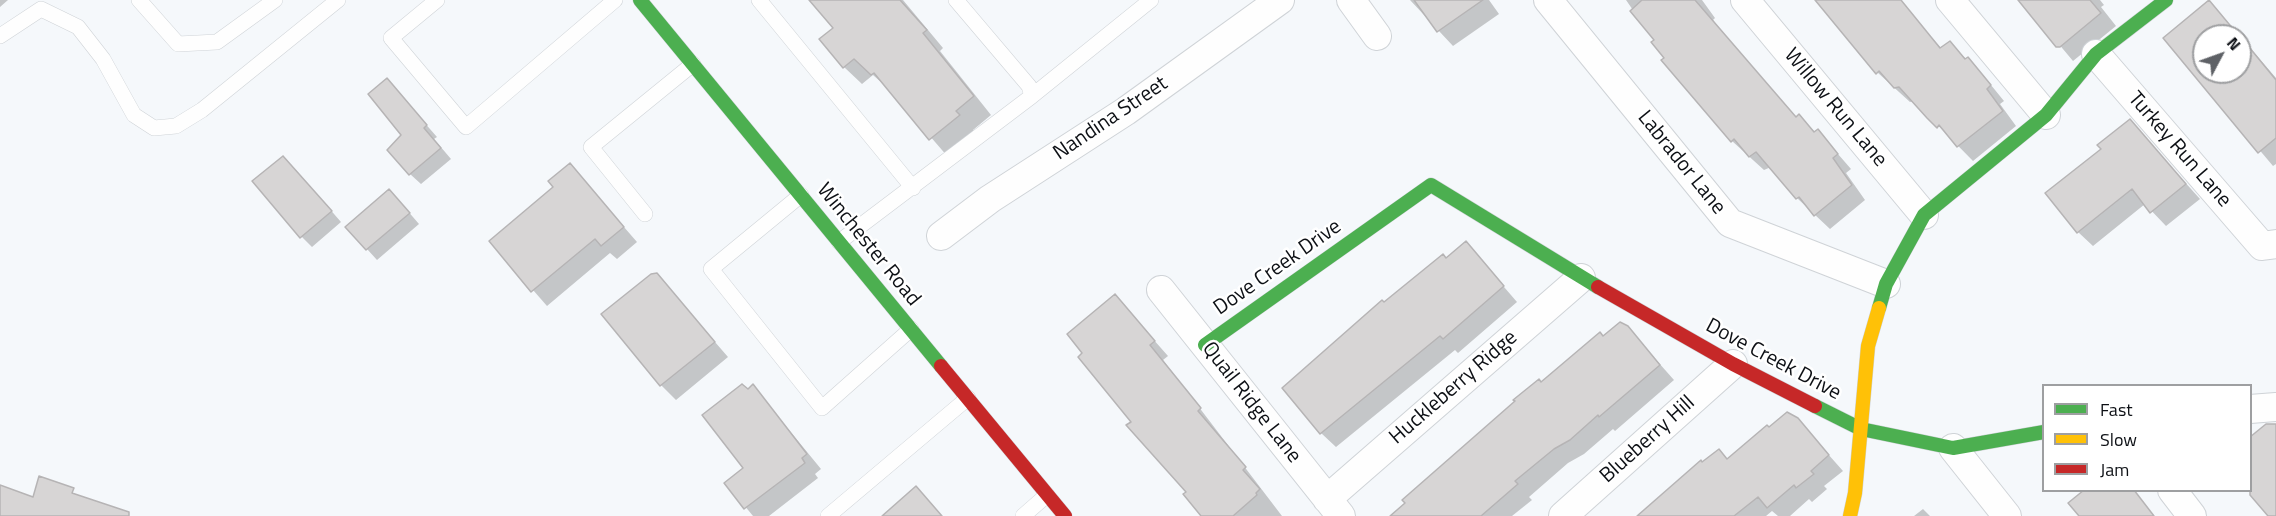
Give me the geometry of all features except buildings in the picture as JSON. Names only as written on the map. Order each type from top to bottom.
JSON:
[{"type":"street","name":"Winchester Road","points":[[640,0],[1065,516]]},
{"type":"street","name":"Nandina Street","points":[[941,236],[990,200],[1126,111],[1280,0]]},
{"type":"street","points":[[1351,0],[1377,36]]},
{"type":"street","name":"Labrador Lane","points":[[1548,0],[1730,223],[1886,284]]},
{"type":"street","name":"Willow Run Lane","points":[[1745,0],[1924,215]]},
{"type":"street","points":[[1950,0],[2046,115]]},
{"type":"street","name":"Dove Creek Drive","points":[[1205,345],[1431,185],[1581,278],[1733,364],[1861,429],[1868,346],[1886,284],[1924,215],[2046,115],[2096,54],[2147,5]]},
{"type":"street","name":"Turkey Run Lane","points":[[2096,54],[2269,245]]},
{"type":"street","name":"Huckleberry Ridge","points":[[1334,507],[1581,278]]},
{"type":"street","name":"Quail Ridge Lane","points":[[1161,290],[1334,507]]},
{"type":"street","name":"Blueberry Hill","points":[[1563,516],[1733,364]]},
{"type":"street","points":[[2252,409],[2276,407]]},
{"type":"street","points":[[1850,516],[1861,429],[1953,448],[2042,432]]},
{"type":"street","points":[[1953,448],[2007,516]]},
{"type":"street","points":[[2174,492],[2192,516]]},
{"type":"lane","points":[[139,0],[178,44],[218,42],[275,0]]},
{"type":"lane","points":[[0,36],[41,9],[78,27],[103,59],[134,115],[154,128],[176,126],[202,110],[338,0]]},
{"type":"lane","points":[[437,0],[391,38],[466,127],[615,0]]},
{"type":"lane","points":[[759,0],[913,189]]},
{"type":"lane","points":[[956,0],[1029,86],[1032,96]]},
{"type":"lane","points":[[839,242],[913,189],[1151,0]]},
{"type":"lane","points":[[645,214],[591,147],[693,64]]},
{"type":"lane","points":[[801,195],[711,269],[822,408],[911,329]]},
{"type":"lane","points":[[828,516],[968,398]]},
{"type":"lane","points":[[1023,516],[1047,495]]},
{"type":"traffic: fast","points":[[640,0],[941,366]]},
{"type":"traffic: fast","points":[[1879,308],[1886,284],[1924,215],[2046,115],[2096,54],[2166,0]]},
{"type":"traffic: fast","points":[[1205,345],[1431,185],[1598,287]]},
{"type":"traffic: fast","points":[[1815,406],[1861,429],[1953,448],[2042,432]]},
{"type":"traffic: slow","points":[[1850,516],[1855,493],[1868,346],[1879,308]]},
{"type":"traffic: jam","points":[[1598,287],[1733,364],[1815,406]]},
{"type":"traffic: jam","points":[[941,366],[1065,516]]}]
